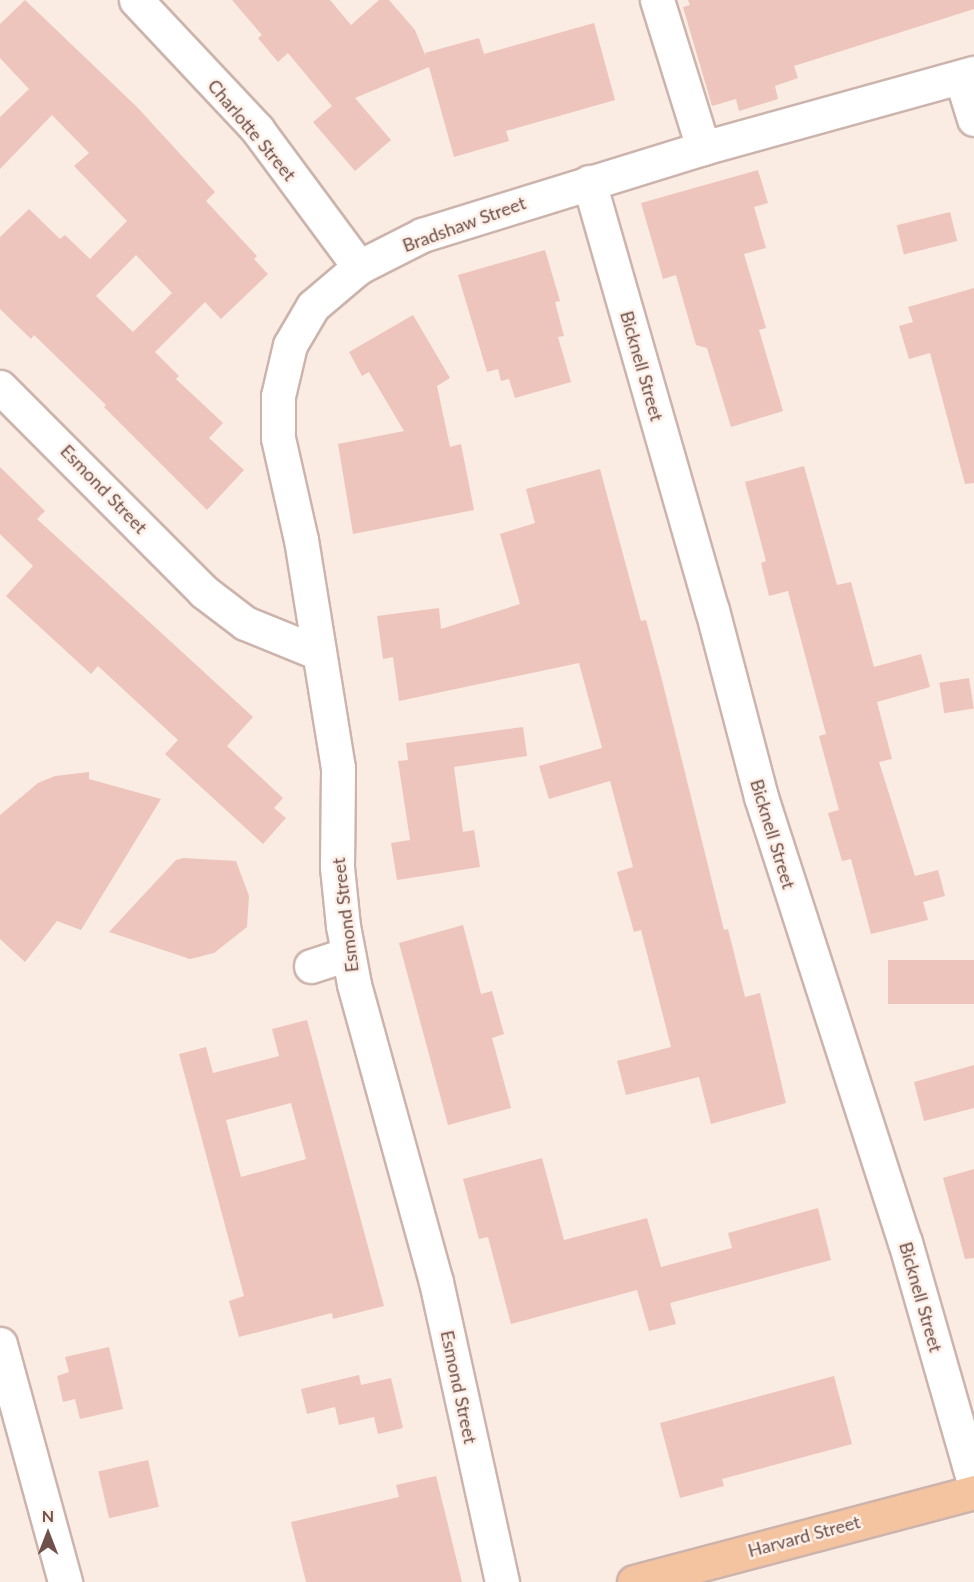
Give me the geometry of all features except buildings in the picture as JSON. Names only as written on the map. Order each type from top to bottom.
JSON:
[{"type":"main road","name":"Harvard Street","points":[[634,1582],[974,1492]]},
{"type":"street","name":"Charlotte Street","points":[[136,0],[257,129],[359,267]]},
{"type":"street","points":[[657,0],[703,148]]},
{"type":"street","name":"Bradshaw Street","points":[[319,653],[301,540],[278,438],[278,396],[290,345],[313,306],[359,267],[422,235],[703,148],[968,75]]},
{"type":"street","points":[[968,75],[974,119]]},
{"type":"street","name":"Bicknell Street","points":[[589,182],[712,610],[761,797],[905,1242],[974,1482]]},
{"type":"street","name":"Esmond Street","points":[[0,387],[203,591],[245,623],[319,653],[338,768],[337,867],[348,954],[436,1282],[502,1582]]},
{"type":"street","points":[[311,966],[348,954]]},
{"type":"street","points":[[0,1344],[65,1582]]}]
